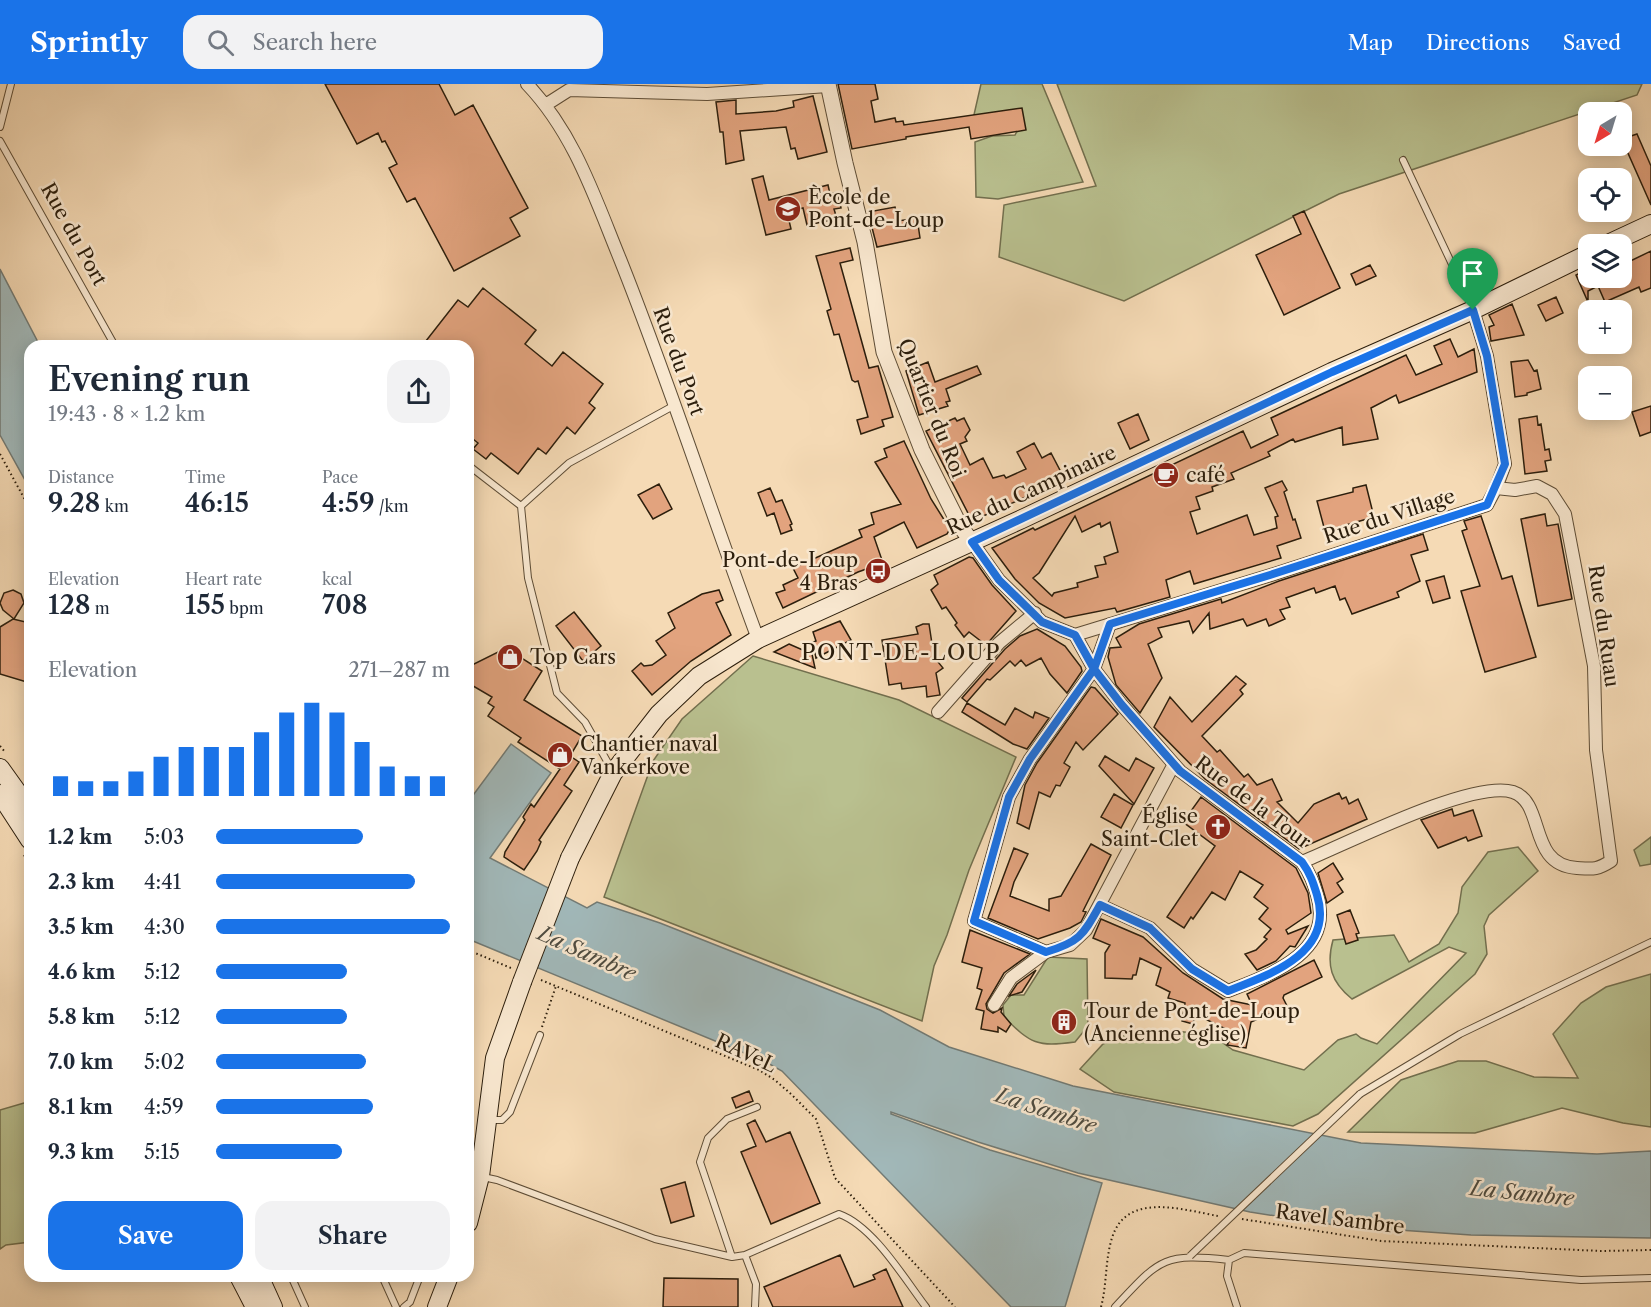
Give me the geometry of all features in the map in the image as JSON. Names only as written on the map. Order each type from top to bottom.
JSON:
[{"type":"main road","points":[[1630,234],[1651,224]]},
{"type":"main road","name":"Rue du Campinaire","points":[[474,1200],[480,1176],[495,1058],[570,858],[613,773],[659,714],[691,684],[758,639],[972,542],[1332,372],[1473,310],[1578,259]]},
{"type":"main road","points":[[0,768],[24,802]]},
{"type":"main road","points":[[0,794],[24,831]]},
{"type":"main road","points":[[242,1282],[255,1307]]},
{"type":"main road","points":[[262,1282],[273,1307]]},
{"type":"main road","points":[[437,1307],[447,1282]]},
{"type":"street","name":"Rue du Port","points":[[527,84],[547,104],[577,154],[636,298],[758,639]]},
{"type":"street","points":[[547,104],[569,90],[707,94],[828,85]]},
{"type":"street","name":"Quartier du Roi","points":[[828,85],[844,163],[865,242],[884,352],[922,450],[960,526],[999,580],[1042,622],[1075,635]]},
{"type":"street","name":"Rue du Village","points":[[1075,635],[1487,505],[1505,464],[1487,356],[1473,310]]},
{"type":"street","name":"Rue du Ruau","points":[[1302,862],[1416,812],[1493,789],[1515,793],[1526,804],[1541,843],[1554,860],[1566,867],[1599,869],[1611,861],[1596,750],[1594,666],[1565,513],[1552,494],[1537,486],[1515,490],[1496,488]]},
{"type":"street","points":[[938,712],[999,644],[1035,613]]},
{"type":"street","points":[[1046,952],[974,921],[1009,797],[1030,759],[1094,669],[1110,624]]},
{"type":"street","name":"Rue de la Tour","points":[[1075,635],[1094,669],[1121,704],[1174,764],[1302,862],[1310,873],[1321,907],[1317,933],[1307,948],[1278,971],[1228,991],[1192,969],[1150,928],[1100,905]]},
{"type":"street","points":[[994,1005],[1011,978],[1046,952],[1070,945],[1086,930],[1174,764]]},
{"type":"lane","points":[[0,127],[11,84]]},
{"type":"lane","name":"Rue du Port","points":[[0,141],[112,340]]},
{"type":"lane","points":[[1403,160],[1473,310]]},
{"type":"lane","points":[[521,506],[569,463],[675,405]]},
{"type":"lane","points":[[474,470],[521,506],[528,578],[556,693],[585,722],[613,773]]},
{"type":"lane","points":[[1190,1256],[1360,1094],[1460,1034],[1651,942]]},
{"type":"lane","points":[[486,1120],[502,1120],[510,1112],[540,1035]]},
{"type":"lane","points":[[732,1257],[700,1162],[708,1138],[727,1119],[757,1107]]},
{"type":"lane","points":[[480,1176],[497,1180],[655,1239],[732,1257],[745,1255],[839,1214],[852,1219],[865,1232],[926,1307]]},
{"type":"lane","points":[[1115,1307],[1146,1274],[1168,1260],[1190,1256],[1229,1260],[1244,1253],[1581,1280],[1651,1278]]},
{"type":"lane","points":[[745,1255],[756,1284],[755,1307]]},
{"type":"lane","points":[[1229,1260],[1227,1276],[1237,1307]]},
{"type":"lane","points":[[294,1282],[305,1307]]},
{"type":"lane","points":[[385,1282],[396,1307]]},
{"type":"lane","points":[[407,1305],[417,1282]]},
{"type":"path","points":[[0,454],[24,498]]},
{"type":"path","name":"RAVeL","points":[[474,953],[525,977],[556,986],[759,1070],[775,1080],[816,1119],[835,1178],[955,1307]]},
{"type":"path","points":[[540,1035],[556,986]]},
{"type":"path","points":[[1101,1307],[1111,1239],[1117,1225],[1129,1214],[1144,1207],[1161,1206],[1227,1217]]},
{"type":"path","name":"Ravel Sambre","points":[[1238,1219],[1381,1240],[1602,1251],[1651,1250]]},
{"type":"green space","points":[[981,84],[1042,84],[1083,182],[998,199],[976,197],[975,142],[992,136],[1015,135],[1021,124],[973,119]]},
{"type":"green space","points":[[1057,84],[1642,84],[1637,95],[1616,102],[1578,102],[1578,115],[1339,194],[1124,301],[999,257],[1004,205],[1096,186]]},
{"type":"green space","points":[[753,656],[899,700],[1016,757],[969,870],[934,966],[922,1021],[604,897],[653,761],[682,719]]},
{"type":"green space","points":[[1651,837],[1651,864],[1640,866],[1634,850]]},
{"type":"green space","points":[[1518,847],[1538,871],[1489,915],[1484,926],[1487,954],[1475,974],[1318,1114],[1293,1126],[1114,1092],[1080,1069],[1103,1044],[1126,1035],[1177,1031],[1213,1036],[1233,1050],[1304,1070],[1338,1040],[1356,1034],[1377,1044],[1466,953],[1449,947],[1352,999],[1339,986],[1332,972],[1330,957],[1333,940],[1394,935],[1409,962],[1439,944],[1458,913],[1462,887],[1488,852]]},
{"type":"green space","points":[[1048,957],[1087,959],[1088,1026],[1075,1042],[1052,1044],[1035,1041],[1021,1033],[1004,1017],[1003,1005],[1011,995],[1024,995]]},
{"type":"green space","points":[[1651,974],[1651,1127],[1623,1123],[1562,1108],[1475,1133],[1348,1132],[1401,1080],[1458,1061],[1486,1061],[1534,1077],[1578,1078],[1553,1034],[1581,1003],[1606,987]]},
{"type":"green space","points":[[24,1103],[24,1243],[6,1245],[0,1249],[0,1110]]},
{"type":"water","points":[[0,269],[37,340],[24,340],[24,478],[0,435]]},
{"type":"water","name":"La Sambre","points":[[511,744],[551,773],[490,858],[587,908],[597,902],[660,923],[880,1010],[949,1047],[1073,1086],[1361,1143],[1597,1154],[1651,1151],[1651,1238],[1471,1235],[1341,1226],[1250,1212],[1078,1173],[891,1112],[891,1114],[990,1150],[1102,1183],[1065,1307],[1011,1307],[782,1071],[766,1062],[474,941],[474,794]]},
{"type":"building","points":[[325,84],[439,84],[455,115],[473,105],[528,208],[510,218],[520,236],[454,271],[415,198],[407,202],[389,168],[397,164],[385,141],[382,142],[378,133],[357,144]]},
{"type":"building","points":[[838,84],[875,84],[878,99],[871,101],[875,122],[895,118],[896,122],[903,121],[904,125],[1022,108],[1026,130],[971,139],[969,127],[906,137],[906,139],[852,149]]},
{"type":"building","points":[[813,96],[827,152],[798,159],[795,148],[791,149],[786,127],[740,131],[744,160],[726,164],[723,132],[720,132],[716,102],[736,100],[736,114],[776,111],[794,107],[793,101]]},
{"type":"building","points":[[1637,134],[1651,166],[1651,205],[1629,156],[1632,156],[1632,136]]},
{"type":"building","points":[[763,176],[769,200],[828,185],[830,194],[837,192],[841,208],[834,209],[837,219],[807,225],[803,208],[787,212],[791,229],[766,235],[752,179]]},
{"type":"building","points":[[895,207],[898,221],[917,218],[920,238],[877,247],[868,212]]},
{"type":"building","points":[[1304,211],[1340,288],[1284,315],[1256,255],[1301,234],[1293,216]]},
{"type":"building","points":[[850,248],[853,260],[840,263],[869,368],[878,366],[893,417],[882,420],[884,426],[861,434],[857,420],[868,417],[858,381],[852,380],[839,334],[834,335],[827,311],[831,309],[816,256]]},
{"type":"building","points":[[1651,251],[1651,288],[1641,292],[1639,287],[1610,300],[1604,300],[1599,288],[1632,288],[1632,260]]},
{"type":"building","points":[[1370,265],[1376,276],[1356,285],[1351,274]]},
{"type":"building","points":[[483,288],[536,330],[525,344],[552,366],[563,352],[603,384],[589,403],[595,408],[575,434],[567,427],[546,454],[538,448],[518,474],[491,453],[486,459],[474,450],[478,443],[474,440],[474,340],[427,340],[458,300],[468,307]]},
{"type":"building","points":[[1582,288],[1594,288],[1588,291],[1587,300]]},
{"type":"building","points":[[1556,297],[1563,313],[1546,321],[1538,305]]},
{"type":"building","points":[[1512,304],[1524,335],[1491,341],[1489,327],[1494,325],[1489,315]]},
{"type":"building","points":[[1450,339],[1458,357],[1474,349],[1477,372],[1399,403],[1396,395],[1371,408],[1378,439],[1343,445],[1342,427],[1295,442],[1293,439],[1268,452],[1270,456],[1231,473],[1234,479],[1212,487],[1213,491],[1196,497],[1200,509],[1190,512],[1197,534],[1247,515],[1254,535],[1277,528],[1275,517],[1278,516],[1265,488],[1282,481],[1287,490],[1284,492],[1293,520],[1295,519],[1301,538],[1277,546],[1281,558],[1194,584],[1190,571],[1166,580],[1170,597],[1117,612],[1115,608],[1065,618],[1039,603],[1015,579],[992,548],[1033,528],[1035,530],[1243,431],[1251,448],[1278,435],[1271,418],[1406,355],[1416,375],[1442,364],[1434,346]],"holes":[[[1075,516],[1082,532],[1100,523],[1101,527],[1110,522],[1118,552],[1104,557],[1106,564],[1095,566],[1098,577],[1077,583],[1078,587],[1054,593],[1052,596],[1033,578],[1039,573]]]},
{"type":"building","points":[[1528,360],[1534,371],[1537,370],[1541,389],[1515,397],[1511,362]]},
{"type":"building","points":[[928,362],[935,382],[977,366],[981,374],[946,389],[950,401],[946,402],[948,406],[919,415],[906,371]]},
{"type":"building","points":[[1651,406],[1651,432],[1640,436],[1632,412]]},
{"type":"building","points":[[1138,414],[1149,440],[1130,449],[1118,423]]},
{"type":"building","points":[[1537,416],[1538,425],[1541,424],[1545,450],[1549,449],[1551,460],[1545,461],[1547,471],[1525,474],[1519,419]]},
{"type":"building","points":[[955,418],[957,421],[964,418],[970,430],[965,437],[967,441],[960,444],[970,465],[983,458],[993,478],[1004,475],[1006,478],[1026,469],[1017,452],[1034,443],[1042,458],[1051,453],[1063,476],[1054,481],[1055,484],[972,521],[926,431]]},
{"type":"building","points":[[904,441],[931,499],[950,529],[947,534],[917,548],[904,522],[874,537],[883,563],[858,572],[783,608],[776,593],[785,590],[783,585],[798,578],[793,568],[862,537],[859,530],[874,524],[871,513],[901,504],[875,462],[887,457],[884,449]]},
{"type":"building","points":[[659,484],[672,509],[653,519],[638,495]]},
{"type":"building","points":[[1366,485],[1374,517],[1325,531],[1317,501],[1353,492],[1353,488]]},
{"type":"building","points":[[770,488],[776,502],[782,500],[792,524],[790,525],[792,530],[781,534],[774,513],[767,516],[758,493]]},
{"type":"building","points":[[1545,514],[1547,526],[1558,524],[1572,599],[1538,606],[1521,519]]},
{"type":"building","points":[[1481,516],[1502,579],[1512,576],[1536,657],[1485,672],[1461,591],[1480,586],[1462,531],[1467,529],[1464,521]]},
{"type":"building","points":[[1423,534],[1428,550],[1411,555],[1420,581],[1397,592],[1399,597],[1352,614],[1345,598],[1340,600],[1335,586],[1316,593],[1314,588],[1286,598],[1290,607],[1280,610],[1285,619],[1269,626],[1266,619],[1247,626],[1243,619],[1210,629],[1209,613],[1193,633],[1189,621],[1158,628],[1162,637],[1148,644],[1162,678],[1140,713],[1116,685],[1108,657],[1110,648],[1121,647],[1116,638],[1139,624],[1221,599],[1222,603],[1279,581]]},
{"type":"building","points":[[969,557],[973,558],[992,585],[1016,611],[986,645],[969,632],[964,637],[946,607],[942,609],[931,590],[938,584],[934,575]]},
{"type":"building","points":[[1444,576],[1450,598],[1433,603],[1426,581]]},
{"type":"building","points":[[13,590],[21,594],[24,603],[14,619],[3,610],[0,603],[4,593]]},
{"type":"building","points":[[719,590],[723,600],[716,603],[731,635],[691,661],[652,695],[632,671],[641,663],[644,666],[652,665],[666,655],[656,641],[675,628],[668,613],[702,594]]},
{"type":"building","points":[[574,612],[601,646],[583,661],[556,626]]},
{"type":"building","points":[[13,619],[24,622],[24,681],[0,674],[0,627]]},
{"type":"building","points":[[840,621],[851,640],[816,658],[813,642],[816,641],[813,632]]},
{"type":"building","points":[[929,624],[934,657],[943,668],[936,673],[940,695],[927,697],[926,686],[902,689],[901,683],[889,685],[882,640],[918,634],[916,627]]},
{"type":"building","points":[[1037,629],[1065,646],[1081,667],[1082,671],[1067,693],[1050,674],[1041,658],[1026,666],[1021,660],[1015,666],[1010,661],[990,680],[987,679],[967,702],[962,698],[1005,649],[1020,636]]},
{"type":"building","points":[[789,644],[812,654],[815,668],[774,652]]},
{"type":"building","points":[[506,648],[542,671],[524,700],[582,736],[570,756],[579,762],[564,785],[572,791],[539,840],[541,842],[537,851],[524,870],[504,857],[505,852],[525,820],[523,817],[531,804],[534,807],[560,769],[518,742],[521,738],[488,716],[494,707],[488,703],[492,697],[474,686],[474,664]]},
{"type":"building","points":[[1236,676],[1246,684],[1240,690],[1243,694],[1202,736],[1217,752],[1220,750],[1244,777],[1248,774],[1257,785],[1272,779],[1282,800],[1277,802],[1298,823],[1314,804],[1339,793],[1342,799],[1346,797],[1349,804],[1358,799],[1367,819],[1299,849],[1205,779],[1154,727],[1170,697],[1192,722]]},
{"type":"building","points":[[1091,687],[1095,688],[1118,714],[1083,750],[1076,742],[1064,763],[1070,767],[1060,786],[1056,785],[1050,797],[1039,792],[1029,829],[1017,823],[1025,785],[1037,763]]},
{"type":"building","points":[[967,703],[1005,725],[1015,708],[1033,718],[1035,712],[1049,718],[1027,749],[1013,744],[962,712]]},
{"type":"building","points":[[1105,756],[1129,771],[1136,758],[1154,768],[1134,804],[1099,766]]},
{"type":"building","points":[[1114,794],[1133,805],[1121,828],[1101,817]]},
{"type":"building","points":[[1201,797],[1296,868],[1308,893],[1311,913],[1286,930],[1288,934],[1308,926],[1295,947],[1290,946],[1276,961],[1257,970],[1245,954],[1256,950],[1267,939],[1264,937],[1271,929],[1259,919],[1268,908],[1254,897],[1263,885],[1240,871],[1225,900],[1212,892],[1184,928],[1167,917],[1215,846],[1183,822]]},
{"type":"building","points":[[1452,809],[1454,816],[1473,810],[1482,836],[1468,841],[1466,837],[1438,848],[1421,820]]},
{"type":"building","points":[[1091,844],[1111,855],[1083,911],[1086,912],[1081,922],[1038,939],[988,918],[1014,848],[1028,854],[1014,882],[1010,896],[1049,911],[1049,899],[1061,896]]},
{"type":"building","points":[[1333,863],[1343,879],[1337,883],[1343,892],[1327,903],[1318,873]]},
{"type":"building","points":[[1350,910],[1359,933],[1356,934],[1358,940],[1346,944],[1337,915]]},
{"type":"building","points":[[1101,919],[1143,937],[1183,973],[1223,999],[1252,1005],[1247,994],[1314,960],[1322,977],[1284,995],[1287,1006],[1251,1022],[1246,1048],[1227,1045],[1234,1033],[1195,1014],[1193,1024],[1182,1021],[1185,1003],[1168,998],[1170,992],[1156,985],[1161,968],[1140,958],[1136,975],[1133,975],[1132,979],[1105,978],[1105,953],[1110,945],[1093,938]]},
{"type":"building","points":[[970,930],[1030,954],[1004,973],[986,1004],[987,1009],[993,1013],[1002,1008],[1001,1012],[1011,1024],[1006,1032],[998,1027],[998,1032],[981,1029],[984,1011],[976,1009],[982,990],[977,988],[982,968],[962,962]]},
{"type":"building","points":[[1036,970],[1022,992],[1009,996],[1017,984]]},
{"type":"building","points":[[749,1091],[753,1101],[736,1108],[732,1098]]},
{"type":"building","points":[[755,1120],[766,1142],[790,1132],[820,1203],[771,1224],[741,1152],[756,1146],[747,1124]]},
{"type":"building","points":[[685,1182],[694,1216],[671,1223],[661,1189]]},
{"type":"building","points":[[840,1255],[854,1287],[875,1279],[873,1275],[886,1269],[903,1307],[773,1307],[764,1287]]},
{"type":"building","points":[[664,1278],[738,1279],[738,1307],[663,1307]]},
{"type":"place","name":"Ècole de Pont-de-Loup","points":[[788,209]]},
{"type":"place","name":"café","points":[[1166,475]]},
{"type":"place","name":"Pont-de-Loup 4 Bras","points":[[878,571]]},
{"type":"place","name":"Top Cars","points":[[510,657]]},
{"type":"place","name":"Chantier naval Vankerkove","points":[[560,755]]},
{"type":"place","name":"Église Saint-Clet","points":[[1218,827]]},
{"type":"place","name":"Tour de Pont-de-Loup (Ancienne église)","points":[[1064,1022]]},
{"type":"district","name":"PONT-DE-LOUP","points":[[901,652]]},
{"type":"route","points":[[1473,310],[1332,372],[1146,462],[972,542],[999,580],[1042,622],[1075,635],[1094,669],[1121,704],[1180,771],[1302,862],[1310,873],[1321,907],[1317,933],[1307,948],[1278,971],[1228,991],[1192,969],[1150,928],[1100,905],[1086,930],[1070,945],[1046,952],[974,921],[1009,797],[1030,759],[1094,669],[1110,624],[1487,505],[1505,464],[1487,356],[1473,310]]}]
